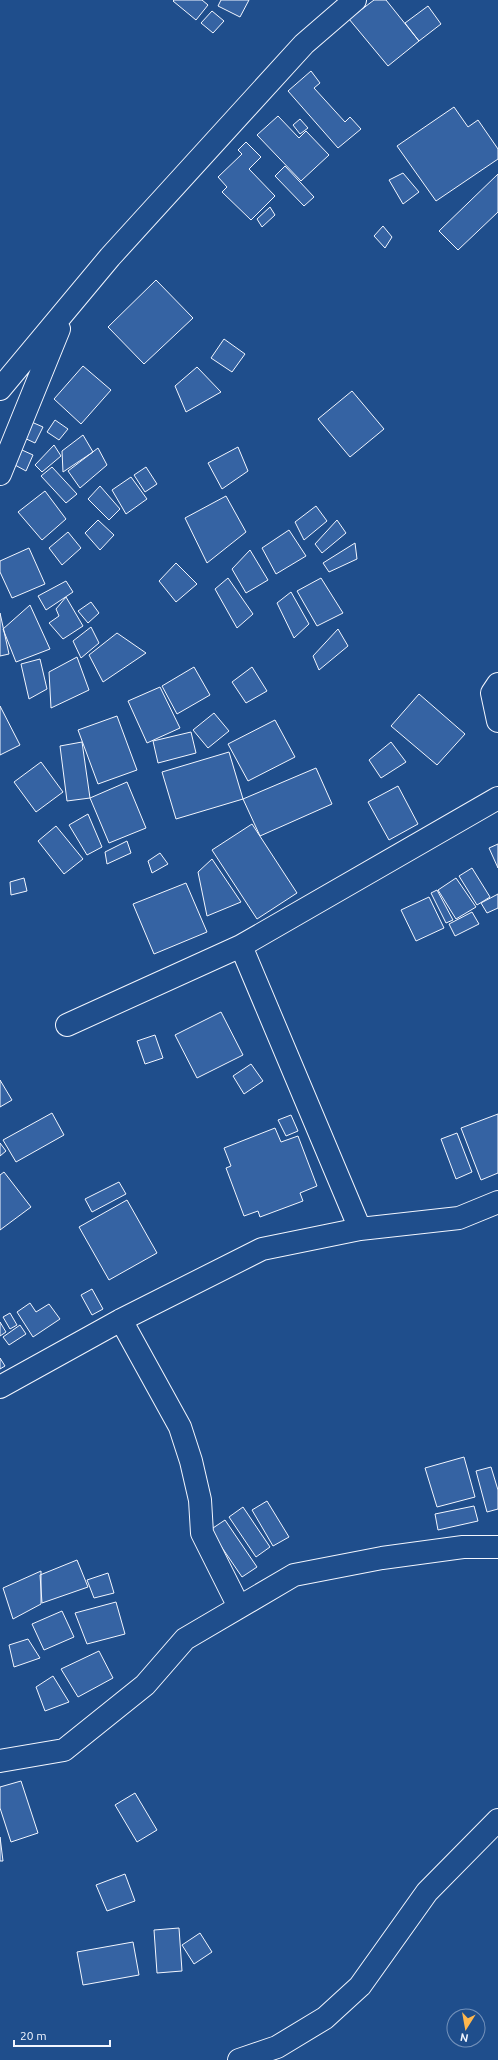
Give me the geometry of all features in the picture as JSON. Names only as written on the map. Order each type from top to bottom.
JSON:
[{"type":"street","points":[[0,389],[110,258],[304,44],[355,0]]},
{"type":"street","points":[[0,474],[68,308]]},
{"type":"street","points":[[498,684],[492,693],[498,721]]},
{"type":"street","points":[[68,1025],[241,946],[498,798]]},
{"type":"street","points":[[241,946],[360,1229]]},
{"type":"street","points":[[0,1387],[121,1320],[262,1249],[360,1229],[459,1218],[498,1202]]},
{"type":"street","points":[[121,1320],[180,1427],[191,1461],[200,1500],[202,1533],[239,1607]]},
{"type":"street","points":[[0,1761],[64,1750],[145,1684],[185,1639],[294,1575],[382,1558],[463,1547],[498,1547]]},
{"type":"street","points":[[238,2060],[277,2047],[325,2018],[360,1986],[427,1892],[498,1820]]},
{"type":"building","points":[[202,0],[208,5],[196,20],[173,1]]},
{"type":"building","points":[[221,0],[249,0],[240,17],[218,6]]},
{"type":"building","points":[[374,0],[386,0],[419,41],[388,66],[349,19]]},
{"type":"building","points":[[428,6],[441,24],[419,41],[405,23]]},
{"type":"building","points":[[212,11],[224,21],[213,33],[201,23]]},
{"type":"building","points":[[311,71],[320,83],[314,88],[345,122],[350,117],[361,129],[338,148],[288,91]]},
{"type":"building","points":[[454,107],[468,127],[478,120],[498,149],[498,159],[436,201],[397,146]]},
{"type":"building","points":[[278,116],[299,138],[306,131],[329,155],[301,181],[257,135]]},
{"type":"building","points":[[300,119],[308,128],[300,134],[293,125]]},
{"type":"building","points":[[246,142],[261,157],[249,169],[275,196],[251,220],[222,192],[227,187],[218,177],[242,154],[238,150]]},
{"type":"building","points":[[285,166],[314,197],[304,206],[275,176]]},
{"type":"building","points":[[403,173],[419,192],[403,204],[389,180]]},
{"type":"building","points":[[498,174],[498,212],[458,250],[439,231]]},
{"type":"building","points":[[270,207],[275,215],[262,227],[257,219]]},
{"type":"building","points":[[383,226],[392,237],[385,248],[374,236]]},
{"type":"building","points":[[156,280],[193,318],[144,364],[108,327]]},
{"type":"building","points":[[224,339],[245,354],[232,372],[211,358]]},
{"type":"building","points":[[83,366],[111,390],[81,424],[54,399]]},
{"type":"building","points":[[197,367],[221,392],[186,412],[175,386]]},
{"type":"building","points":[[352,391],[384,429],[350,457],[318,419]]},
{"type":"building","points":[[27,420],[43,427],[35,443],[20,436]]},
{"type":"building","points":[[55,420],[68,429],[59,440],[47,432]]},
{"type":"building","points":[[83,435],[93,452],[63,472],[62,451]]},
{"type":"building","points":[[54,445],[61,456],[42,472],[35,465]]},
{"type":"building","points":[[238,447],[248,471],[222,489],[208,463]]},
{"type":"building","points":[[98,448],[107,465],[80,488],[68,471]]},
{"type":"building","points":[[22,450],[33,455],[26,471],[15,465]]},
{"type":"building","points":[[52,467],[77,494],[66,503],[41,476]]},
{"type":"building","points":[[146,467],[157,484],[145,492],[134,475]]},
{"type":"building","points":[[131,477],[147,499],[126,514],[112,490]]},
{"type":"building","points":[[100,486],[120,509],[109,520],[88,499]]},
{"type":"building","points":[[45,491],[66,519],[42,540],[18,512]]},
{"type":"building","points":[[226,496],[246,532],[207,563],[185,518]]},
{"type":"building","points":[[316,506],[327,521],[304,540],[295,522]]},
{"type":"building","points":[[98,520],[114,535],[100,550],[85,533]]},
{"type":"building","points":[[337,520],[346,533],[322,553],[315,544]]},
{"type":"building","points":[[289,530],[306,556],[276,574],[262,548]]},
{"type":"building","points":[[68,532],[81,548],[62,565],[49,548]]},
{"type":"building","points":[[355,543],[357,559],[329,572],[323,563]]},
{"type":"building","points":[[29,548],[45,584],[12,598],[0,572],[0,561]]},
{"type":"building","points":[[250,550],[268,580],[246,593],[232,569]]},
{"type":"building","points":[[176,563],[197,584],[176,602],[159,581]]},
{"type":"building","points":[[228,578],[253,614],[237,628],[215,589]]},
{"type":"building","points":[[321,578],[343,613],[317,626],[297,591]]},
{"type":"building","points":[[66,581],[73,592],[46,610],[38,596]]},
{"type":"building","points":[[291,592],[309,624],[294,638],[277,603]]},
{"type":"building","points":[[66,597],[83,626],[63,639],[49,623],[59,616],[56,609]]},
{"type":"building","points":[[91,602],[99,613],[88,623],[78,611]]},
{"type":"building","points":[[30,605],[50,649],[16,662],[3,629]]},
{"type":"building","points":[[0,613],[9,654],[0,656]]},
{"type":"building","points":[[91,627],[99,643],[81,658],[73,641]]},
{"type":"building","points":[[338,629],[348,646],[319,670],[313,656]]},
{"type":"building","points":[[117,633],[146,653],[103,682],[89,655]]},
{"type":"building","points":[[77,657],[89,690],[51,708],[49,672]]},
{"type":"building","points":[[40,659],[47,689],[29,699],[21,664]]},
{"type":"building","points":[[194,667],[210,695],[177,714],[162,686]]},
{"type":"building","points":[[252,667],[267,691],[246,703],[232,682]]},
{"type":"building","points":[[160,687],[180,728],[147,743],[128,701]]},
{"type":"building","points":[[419,694],[465,734],[437,765],[391,726]]},
{"type":"building","points":[[0,706],[20,745],[0,755]]},
{"type":"building","points":[[214,713],[229,731],[208,748],[193,730]]},
{"type":"building","points":[[117,716],[137,770],[98,784],[78,730]]},
{"type":"building","points":[[275,720],[295,757],[248,781],[228,744]]},
{"type":"building","points":[[191,732],[196,753],[158,763],[153,741]]},
{"type":"building","points":[[82,742],[90,798],[67,801],[60,746]]},
{"type":"building","points":[[391,742],[406,762],[381,778],[369,760]]},
{"type":"building","points":[[229,752],[243,799],[176,819],[162,772]]},
{"type":"building","points":[[41,762],[63,792],[36,812],[14,782]]},
{"type":"building","points":[[316,768],[332,804],[260,836],[243,799]]},
{"type":"building","points":[[127,782],[146,828],[109,843],[90,798]]},
{"type":"building","points":[[398,786],[418,824],[389,840],[368,802]]},
{"type":"building","points":[[88,814],[102,847],[87,855],[69,825]]},
{"type":"building","points":[[252,824],[297,893],[257,919],[212,850]]},
{"type":"building","points":[[56,826],[83,859],[64,874],[38,841]]},
{"type":"building","points":[[127,841],[131,853],[107,864],[105,852]]},
{"type":"building","points":[[498,844],[498,868],[489,848]]},
{"type":"building","points":[[160,853],[168,864],[152,873],[148,861]]},
{"type":"building","points":[[212,859],[241,902],[207,916],[198,872]]},
{"type":"building","points":[[472,868],[490,897],[477,905],[459,876]]},
{"type":"building","points":[[24,878],[27,891],[11,895],[10,882]]},
{"type":"building","points":[[456,878],[476,907],[456,919],[438,890]]},
{"type":"building","points":[[186,883],[207,932],[154,954],[133,904]]},
{"type":"building","points":[[437,890],[453,920],[446,923],[431,893]]},
{"type":"building","points":[[498,894],[498,908],[487,913],[481,903]]},
{"type":"building","points":[[429,897],[444,928],[416,941],[401,910]]},
{"type":"building","points":[[472,912],[479,924],[455,936],[449,924]]},
{"type":"building","points":[[221,1012],[243,1055],[197,1078],[175,1035]]},
{"type":"building","points":[[155,1035],[163,1058],[145,1064],[137,1041]]},
{"type":"building","points":[[251,1064],[263,1081],[244,1094],[233,1076]]},
{"type":"building","points":[[0,1080],[12,1100],[0,1107]]},
{"type":"building","points":[[52,1113],[64,1135],[16,1162],[3,1140]]},
{"type":"building","points":[[498,1114],[498,1173],[481,1180],[461,1128]]},
{"type":"building","points":[[291,1115],[298,1131],[286,1136],[278,1120]]},
{"type":"building","points":[[275,1128],[281,1142],[298,1136],[317,1186],[300,1193],[303,1201],[260,1217],[258,1211],[244,1216],[226,1168],[231,1166],[224,1148]]},
{"type":"building","points":[[457,1133],[472,1172],[456,1179],[441,1139]]},
{"type":"building","points":[[0,1143],[6,1151],[0,1156]]},
{"type":"building","points":[[4,1172],[31,1207],[0,1230],[0,1175]]},
{"type":"building","points":[[119,1182],[126,1194],[92,1212],[85,1199]]},
{"type":"building","points":[[127,1200],[157,1253],[109,1280],[79,1227]]},
{"type":"building","points":[[92,1289],[103,1309],[92,1315],[81,1295]]},
{"type":"building","points":[[30,1303],[36,1312],[49,1304],[60,1319],[33,1337],[17,1312]]},
{"type":"building","points":[[10,1313],[17,1325],[10,1329],[3,1317]]},
{"type":"building","points":[[0,1322],[6,1332],[0,1336]]},
{"type":"building","points":[[20,1325],[26,1334],[9,1345],[3,1337]]},
{"type":"building","points":[[0,1358],[5,1366],[0,1369]]},
{"type":"building","points":[[464,1457],[475,1497],[437,1507],[425,1468]]},
{"type":"building","points":[[491,1467],[498,1490],[498,1509],[487,1512],[476,1471]]},
{"type":"building","points":[[267,1501],[289,1537],[273,1546],[252,1510]]},
{"type":"building","points":[[474,1506],[478,1521],[438,1530],[435,1514]]},
{"type":"building","points":[[243,1507],[270,1547],[256,1557],[229,1517]]},
{"type":"building","points":[[225,1520],[257,1567],[242,1577],[210,1530]]},
{"type":"building","points":[[77,1560],[88,1587],[42,1603],[40,1575]]},
{"type":"building","points":[[41,1571],[41,1604],[13,1619],[3,1588]]},
{"type":"building","points":[[108,1573],[114,1593],[94,1598],[87,1580]]},
{"type":"building","points":[[116,1602],[125,1634],[87,1644],[75,1613]]},
{"type":"building","points":[[62,1611],[74,1637],[44,1650],[32,1624]]},
{"type":"building","points":[[28,1639],[40,1658],[14,1667],[9,1645]]},
{"type":"building","points":[[99,1651],[113,1678],[78,1697],[61,1669]]},
{"type":"building","points":[[53,1676],[69,1702],[45,1711],[36,1687]]},
{"type":"building","points":[[21,1781],[38,1833],[11,1842],[0,1808],[0,1787]]},
{"type":"building","points":[[135,1793],[157,1830],[137,1842],[115,1805]]},
{"type":"building","points":[[0,1837],[3,1861],[0,1861]]},
{"type":"building","points":[[125,1874],[135,1901],[107,1911],[96,1885]]},
{"type":"building","points":[[179,1928],[182,1971],[157,1973],[154,1930]]},
{"type":"building","points":[[200,1933],[212,1952],[194,1964],[182,1945]]},
{"type":"building","points":[[133,1942],[139,1975],[83,1985],[77,1952]]}]
